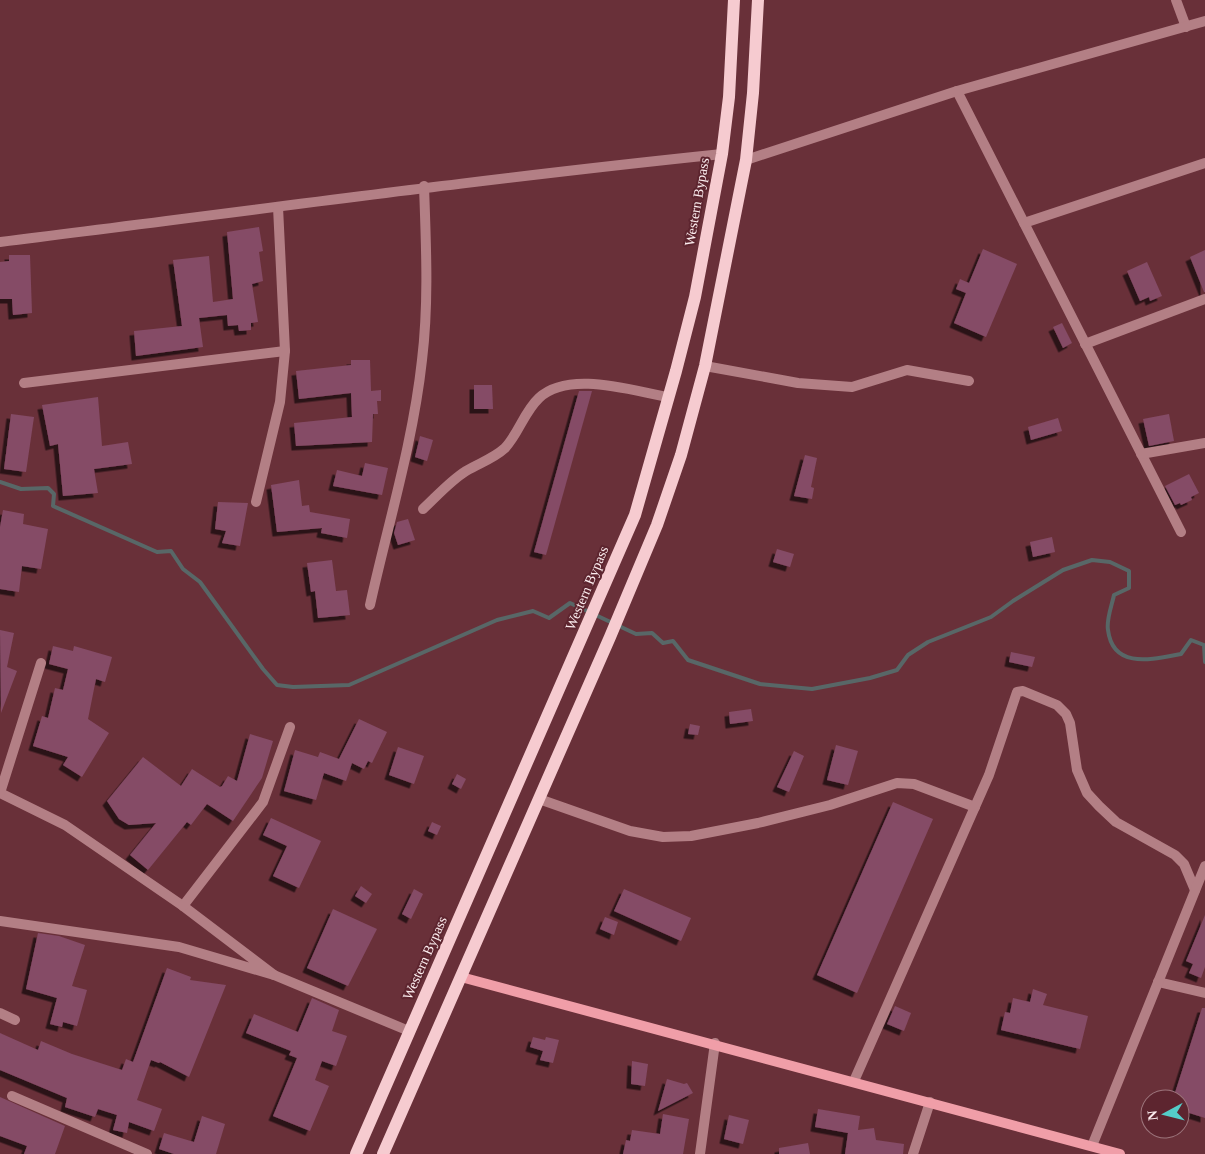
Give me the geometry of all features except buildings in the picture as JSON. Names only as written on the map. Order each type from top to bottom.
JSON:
[{"type":"main road","name":"Western Bypass","points":[[356,1154],[635,515],[695,297],[722,154],[729,97],[734,0]]},
{"type":"main road","points":[[383,1154],[657,525],[681,455],[705,366],[746,160],[753,93],[758,0]]},
{"type":"street","points":[[1176,0],[1186,27]]},
{"type":"street","points":[[746,160],[957,91],[1205,21]]},
{"type":"street","points":[[957,91],[1181,532]]},
{"type":"street","points":[[0,242],[278,208],[424,186],[722,154]]},
{"type":"street","points":[[1024,224],[1205,163]]},
{"type":"street","points":[[370,605],[414,411],[422,360],[427,290],[424,186]]},
{"type":"street","points":[[256,502],[280,402],[285,351],[278,208]]},
{"type":"street","points":[[1085,344],[1205,299]]},
{"type":"street","points":[[24,383],[285,351]]},
{"type":"street","points":[[705,366],[798,383],[852,387],[907,370],[969,381]]},
{"type":"street","points":[[423,509],[466,471],[491,459],[504,449],[535,403],[552,390],[570,384],[591,383],[668,397]]},
{"type":"street","points":[[1141,454],[1205,443]]},
{"type":"street","points":[[41,663],[0,793],[65,825],[183,906],[274,975]]},
{"type":"street","points":[[854,1082],[989,776],[1018,692],[1026,692],[1057,705],[1066,714],[1070,723],[1077,770],[1088,793],[1116,822],[1175,855],[1184,864],[1195,890]]},
{"type":"street","points":[[183,906],[263,802],[290,728]]},
{"type":"street","points":[[539,799],[630,831],[663,837],[691,836],[758,823],[830,805],[897,784],[914,784],[975,806]]},
{"type":"street","points":[[1092,1146],[1205,866]]},
{"type":"street","points":[[0,921],[179,948],[274,975],[409,1032]]},
{"type":"street","points":[[461,977],[714,1043],[1120,1154]]},
{"type":"street","points":[[1158,982],[1205,993]]},
{"type":"street","points":[[0,1013],[16,1020]]},
{"type":"street","points":[[700,1154],[714,1043]]},
{"type":"street","points":[[12,1096],[147,1154]]},
{"type":"street","points":[[913,1154],[930,1102]]},
{"type":"waterway","points":[[0,482],[21,489],[48,488],[54,494],[53,506],[157,552],[171,551],[183,569],[200,582],[263,669],[277,685],[293,687],[349,685],[497,620],[533,611],[549,618],[570,603],[636,634],[652,633],[663,643],[673,641],[688,660],[760,684],[812,689],[870,678],[897,670],[908,655],[928,642],[991,617],[1063,570],[1092,560],[1110,562],[1129,571],[1129,588],[1114,595],[1108,622],[1111,643],[1118,651],[1136,659],[1158,658],[1181,654],[1191,640],[1204,645],[1205,662]]}]
